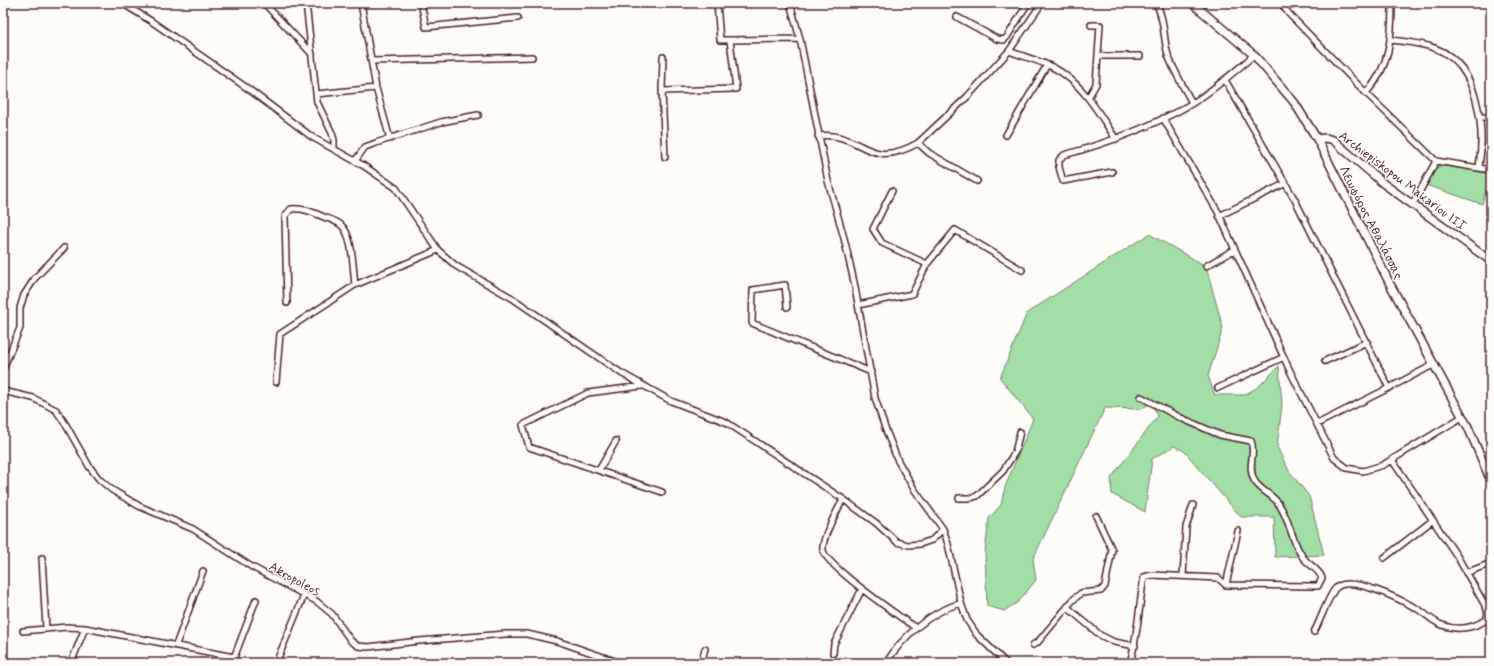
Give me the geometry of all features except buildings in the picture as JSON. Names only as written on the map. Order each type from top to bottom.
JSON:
[{"type":"main road","name":"Λεωφόρος Αθαλάσσας","points":[[1192,3],[1202,6],[1254,55],[1294,102],[1317,139],[1433,365],[1462,417],[1491,481]]},
{"type":"main road","name":"Archiepiskopou Makariou III","points":[[1317,139],[1326,138],[1333,140],[1354,160],[1491,261]]},
{"type":"street","points":[[122,3],[151,21],[247,88],[312,136],[355,161],[396,188],[438,250],[456,266],[512,298],[642,386],[671,401],[726,422],[843,499],[876,523],[897,542],[908,545],[920,544],[932,540],[943,529]]},
{"type":"street","points":[[264,3],[312,54]]},
{"type":"street","points":[[306,3],[317,102],[334,140],[334,149]]},
{"type":"street","points":[[361,3],[376,88],[390,139]]},
{"type":"street","points":[[421,3],[426,27],[518,18]]},
{"type":"street","points":[[716,3],[720,40],[800,39]]},
{"type":"street","points":[[790,3],[800,39],[828,181],[844,238],[880,413],[898,461],[914,489],[943,529],[948,544],[961,603],[967,620],[976,635],[1006,663]]},
{"type":"street","points":[[958,17],[997,39],[1004,40],[1028,3]]},
{"type":"street","points":[[818,136],[831,134],[843,137],[876,153],[888,155],[903,151],[918,143],[967,97],[1008,51],[1042,3]]},
{"type":"street","points":[[1156,3],[1162,12],[1163,35],[1169,56],[1192,103]]},
{"type":"street","points":[[1281,3],[1289,14],[1366,94],[1436,161],[1491,170]]},
{"type":"street","points":[[1366,94],[1380,77],[1392,40],[1392,3]]},
{"type":"street","points":[[1088,98],[1096,84],[1100,25],[1091,25]]},
{"type":"street","points":[[662,91],[736,89],[730,40]]},
{"type":"street","points":[[1392,40],[1414,42],[1437,49],[1453,59],[1465,72],[1480,117],[1482,150],[1479,168]]},
{"type":"street","points":[[1008,51],[1047,65],[1065,74],[1088,98],[1116,139]]},
{"type":"street","points":[[1112,172],[1063,181],[1059,167],[1059,160],[1064,155],[1116,139],[1192,103],[1225,80],[1254,55]]},
{"type":"street","points":[[1098,56],[1140,56]]},
{"type":"street","points":[[372,61],[532,57]]},
{"type":"street","points":[[663,57],[662,91],[665,157]]},
{"type":"street","points":[[1006,135],[1047,65]]},
{"type":"street","points":[[1225,80],[1286,183],[1389,388]]},
{"type":"street","points":[[316,94],[376,88]]},
{"type":"street","points":[[355,161],[365,147],[441,122],[478,115]]},
{"type":"street","points":[[1480,117],[1491,117]]},
{"type":"street","points":[[1163,118],[1219,216],[1284,358],[1334,458],[1347,468],[1363,471],[1383,465],[1462,417]]},
{"type":"street","points":[[918,143],[930,153],[977,181]]},
{"type":"street","points":[[1413,204],[1436,161]]},
{"type":"street","points":[[1219,216],[1286,183]]},
{"type":"street","points":[[892,191],[873,229],[882,242],[928,264]]},
{"type":"street","points":[[287,304],[285,216],[291,209],[310,211],[341,224],[350,243],[356,285]]},
{"type":"street","points":[[858,305],[912,294],[928,264],[955,230],[1022,270]]},
{"type":"street","points":[[3,369],[20,328],[20,308],[24,295],[35,278],[64,248]]},
{"type":"street","points":[[276,382],[280,334],[356,285],[438,250]]},
{"type":"street","points":[[1206,266],[1234,250]]},
{"type":"street","points":[[787,307],[785,285],[753,290],[752,323],[871,372]]},
{"type":"street","points":[[1325,361],[1367,342]]},
{"type":"street","points":[[1218,388],[1284,358]]},
{"type":"street","points":[[1317,424],[1433,365]]},
{"type":"street","points":[[642,386],[588,393],[523,425],[529,447],[662,492]]},
{"type":"street","name":"Akropoleos","points":[[3,391],[33,398],[56,410],[63,419],[94,474],[116,493],[139,506],[193,529],[252,567],[304,595],[328,610],[351,641],[363,647],[497,635],[527,634],[551,640],[620,663]]},
{"type":"street","points":[[1130,663],[1135,646],[1137,614],[1144,577],[1152,575],[1218,578],[1226,585],[1318,586],[1322,578],[1320,572],[1302,557],[1278,502],[1255,482],[1252,476],[1250,462],[1253,445],[1251,441],[1220,436],[1140,397]]},
{"type":"street","points":[[959,498],[971,498],[977,496],[1004,471],[1015,452],[1020,432]]},
{"type":"street","points":[[599,470],[616,441]]},
{"type":"street","points":[[1314,632],[1336,588],[1343,584],[1363,585],[1381,592],[1416,608],[1442,625],[1459,628],[1475,626],[1486,620],[1488,614],[1486,607],[1433,520],[1392,460]]},
{"type":"street","points":[[843,499],[823,542],[824,552],[834,565],[862,589],[916,628]]},
{"type":"street","points":[[1183,576],[1186,527],[1193,505]]},
{"type":"street","points":[[1033,645],[1038,642],[1067,607],[1081,593],[1102,591],[1105,586],[1112,558],[1112,550],[1096,516]]},
{"type":"street","points":[[1384,558],[1433,520]]},
{"type":"street","points":[[1226,585],[1238,531]]},
{"type":"street","points":[[42,558],[46,628]]},
{"type":"street","points":[[1466,573],[1491,563]]},
{"type":"street","points":[[176,645],[203,571]]},
{"type":"street","points":[[833,654],[834,644],[862,589]]},
{"type":"street","points":[[276,663],[304,595]]},
{"type":"street","points":[[232,663],[256,600]]},
{"type":"street","points":[[886,663],[898,646],[922,622],[952,606],[961,603]]},
{"type":"street","points":[[1067,607],[1100,635],[1114,642],[1135,646]]},
{"type":"street","points":[[23,631],[46,628],[85,628],[234,657]]},
{"type":"street","points":[[71,663],[85,628]]},
{"type":"street","points":[[701,663],[705,649]]},
{"type":"green space","points":[[1440,166],[1448,166],[1491,174],[1482,204],[1426,185],[1434,170]]},
{"type":"green space","points":[[1149,234],[1206,266],[1223,328],[1208,376],[1215,395],[1244,395],[1258,387],[1279,366],[1282,405],[1277,447],[1289,471],[1309,496],[1324,555],[1275,557],[1274,517],[1241,517],[1184,451],[1174,446],[1152,459],[1145,512],[1112,494],[1111,478],[1158,416],[1151,403],[1141,409],[1105,408],[1033,559],[1036,580],[1018,602],[1004,611],[987,606],[985,553],[989,518],[1001,505],[1005,487],[1033,419],[1000,378],[1027,313]]}]
